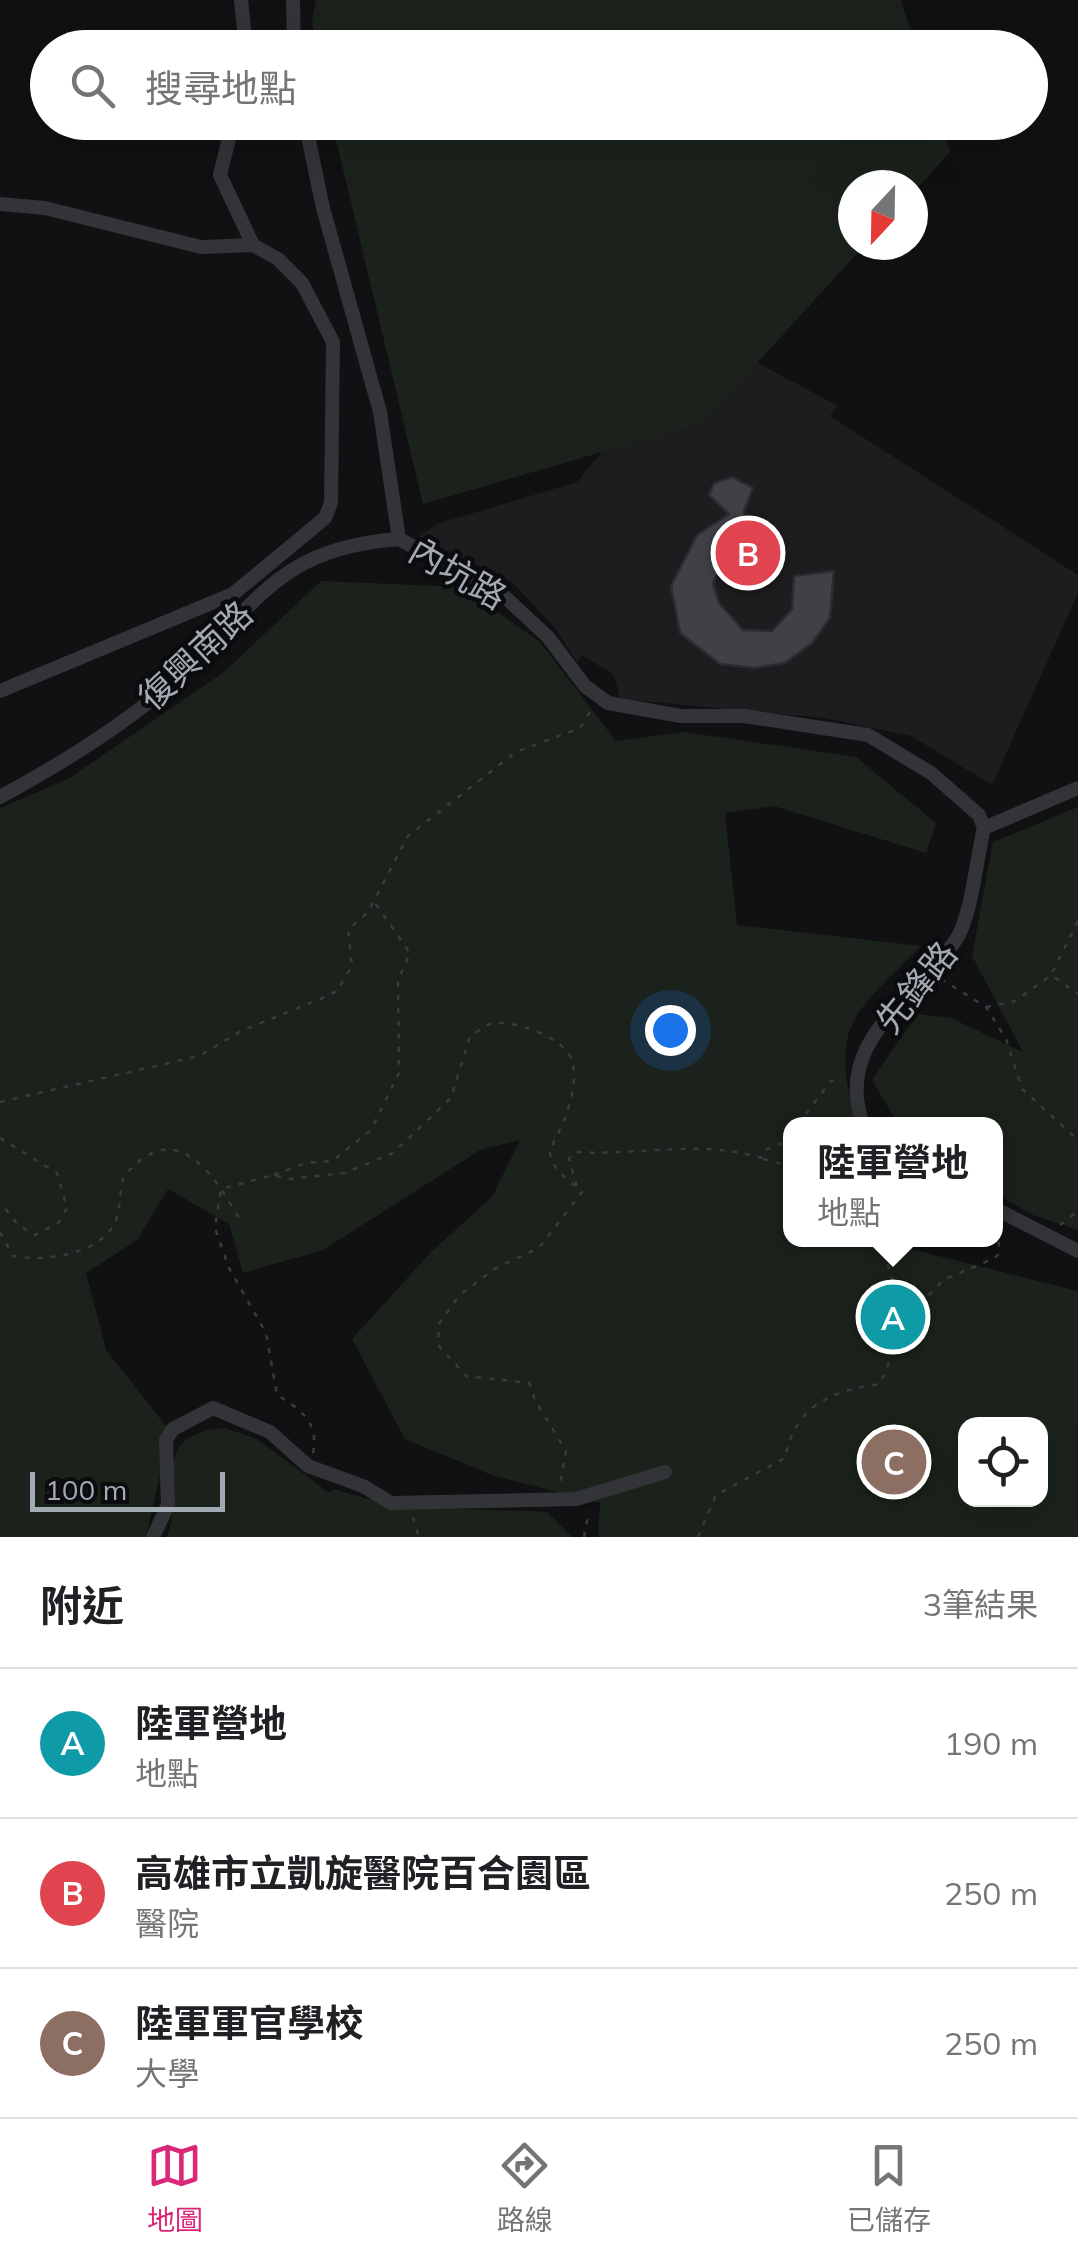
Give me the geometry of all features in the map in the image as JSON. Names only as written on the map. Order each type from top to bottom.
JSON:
[{"type":"street","points":[[241,0],[244,30]]},
{"type":"street","points":[[293,0],[294,30]]},
{"type":"street","points":[[229,140],[220,175],[252,246]]},
{"type":"street","name":"內坑路","points":[[310,140],[323,208],[380,412],[398,539],[504,596],[534,621],[585,686],[608,703],[681,716],[744,716],[868,735],[931,773],[980,814],[984,828]]},
{"type":"street","points":[[0,204],[45,208],[201,247],[252,246],[278,259],[302,283],[333,342],[331,503],[325,518],[233,594],[0,690]]},
{"type":"street","name":"復興南路","points":[[0,797],[114,730],[174,680],[278,578],[314,555],[356,542],[398,539]]},
{"type":"street","points":[[984,828],[1078,788]]},
{"type":"street","name":"先鋒路","points":[[854,1079],[862,1056],[900,1000],[958,938],[984,828]]},
{"type":"street","points":[[854,1079],[862,1117]]},
{"type":"street","points":[[1003,1213],[1078,1252]]},
{"type":"street","points":[[153,1537],[168,1505],[166,1440],[173,1429],[213,1408],[270,1432],[308,1466],[363,1486],[391,1503],[576,1498],[665,1472]]},
{"type":"path","points":[[0,1102],[199,1056],[265,1020],[337,991],[352,966],[348,930],[374,902],[408,836],[516,752],[580,728],[598,695]]},
{"type":"path","points":[[221,1189],[305,1163],[332,1160],[371,1130],[399,1074],[398,980],[410,953],[374,902]]},
{"type":"path","points":[[986,1007],[1015,1000],[1051,975],[1078,921]]},
{"type":"path","points":[[927,972],[986,1007],[1006,1039],[1022,1089],[1078,1140]]},
{"type":"path","points":[[1051,975],[1078,994]]},
{"type":"path","points":[[273,1175],[288,1179],[345,1173],[393,1153],[428,1126],[451,1098],[470,1036],[492,1023],[517,1026],[560,1042],[572,1060],[572,1088],[560,1132],[548,1151],[556,1169],[577,1187]]},
{"type":"path","points":[[803,1117],[831,1081],[854,1079]]},
{"type":"path","points":[[0,1138],[57,1173],[67,1208],[59,1222],[36,1235],[19,1226],[0,1202]]},
{"type":"path","points":[[761,1158],[765,1150],[783,1143]]},
{"type":"path","points":[[556,1500],[566,1451],[535,1400],[530,1383],[466,1376],[441,1352],[438,1330],[458,1296],[478,1279],[539,1248],[580,1199],[568,1159],[575,1152],[618,1155],[733,1149],[783,1164]]},
{"type":"path","points":[[0,1232],[13,1256],[29,1259],[54,1256],[98,1241],[116,1221],[124,1176],[132,1166],[173,1150],[202,1161],[242,1223]]},
{"type":"path","points":[[221,1189],[215,1228],[229,1268],[266,1332],[277,1395],[309,1418],[316,1435],[308,1466]]},
{"type":"path","points":[[1053,1238],[1060,1225],[1078,1211]]},
{"type":"path","points":[[888,1247],[886,1259],[899,1304],[894,1318]]},
{"type":"path","points":[[902,1324],[943,1280],[995,1258],[999,1247]]},
{"type":"path","points":[[698,1537],[716,1495],[784,1458],[789,1434],[801,1414],[843,1393],[880,1384],[890,1360],[886,1329],[893,1320],[890,1317],[902,1324],[914,1345]]},
{"type":"path","points":[[576,1498],[589,1503],[584,1537]]},
{"type":"path","points":[[391,1503],[412,1515],[419,1537]]},
{"type":"shaded area","points":[[316,0],[901,0],[911,30],[314,30]]},
{"type":"shaded area","points":[[336,140],[946,140],[950,152],[928,176],[928,170],[838,170],[838,260],[851,260],[702,423],[423,504]]},
{"type":"shaded area","points":[[700,332],[838,406],[830,416],[1078,575],[1078,593],[992,785],[911,736],[824,718],[620,699],[614,675],[582,655],[577,662],[555,628],[512,582],[419,537],[437,524],[577,482]]},
{"type":"shaded area","points":[[321,581],[462,587],[540,642],[616,741],[684,732],[856,757],[936,823],[926,853],[774,806],[725,813],[737,925],[921,946],[878,989],[853,1023],[845,1063],[854,1117],[783,1117],[783,1247],[907,1247],[1078,1291],[1078,1537],[598,1537],[600,1503],[494,1476],[405,1439],[352,1339],[432,1251],[492,1197],[520,1140],[480,1150],[323,1250],[243,1273],[229,1224],[168,1189],[137,1240],[86,1273],[106,1350],[170,1431],[146,1537],[0,1537],[0,808],[68,779],[224,672]]},
{"type":"shaded area","points":[[1078,807],[1078,1230],[1033,1215],[1003,1198],[1003,1117],[894,1117],[872,1080],[917,1014],[951,1018],[1023,1052],[972,956],[993,842]]},
{"type":"shaded area","points":[[225,1428],[257,1439],[329,1493],[334,1489],[412,1506],[547,1512],[572,1537],[167,1537],[177,1452],[185,1441],[200,1433]]},
{"type":"building","points":[[732,477],[753,488],[744,511],[750,555],[722,563],[713,584],[719,603],[743,630],[772,631],[792,609],[794,576],[834,571],[830,618],[812,643],[785,663],[755,668],[720,664],[680,633],[671,586],[697,535],[729,514],[709,495],[714,483]]},
{"type":"place","name":"高雄市立凱旋醫院百合園區","points":[[748,553]]},
{"type":"place","name":"陸軍營地","points":[[893,1317]]},
{"type":"place","name":"陸軍軍官學校","points":[[894,1462]]}]
